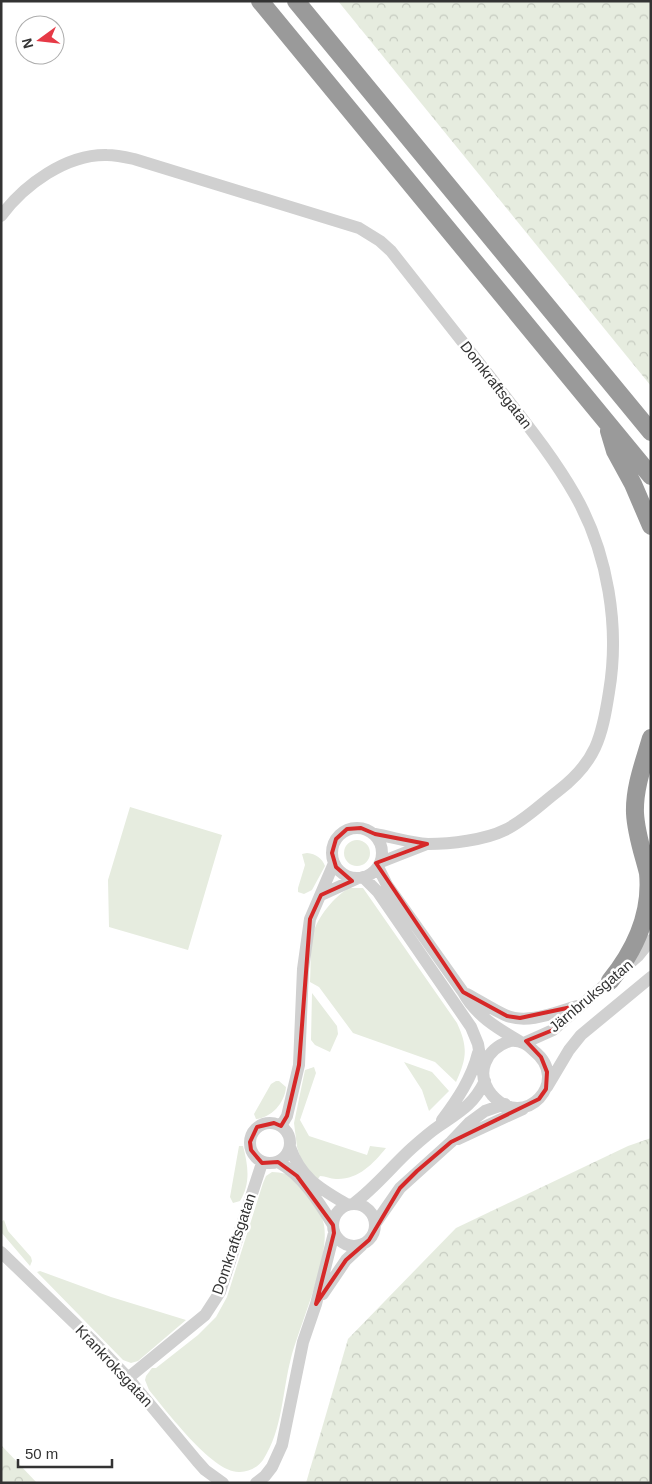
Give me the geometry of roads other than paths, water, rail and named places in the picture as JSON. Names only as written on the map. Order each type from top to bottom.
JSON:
[{"type":"highway","points":[[260,1],[651,476]]},
{"type":"highway","points":[[296,1],[651,432]]},
{"type":"highway","points":[[610,382],[628,388],[651,412]]},
{"type":"highway","points":[[607,423],[615,451],[633,484],[651,526]]},
{"type":"highway","points":[[610,981],[633,950],[648,914],[650,894],[648,875],[637,832],[635,812],[636,792],[651,738]]},
{"type":"highway","points":[[642,772],[641,811],[644,830],[651,850]]},
{"type":"street","name":"Domkraftsgatan","points":[[1,216],[19,195],[46,174],[82,159],[106,155],[134,159],[359,228],[391,250],[546,450],[575,496],[593,536],[607,587],[613,649],[611,682],[605,717],[599,740],[589,760],[573,779],[517,823],[491,836],[427,844],[379,864]]},
{"type":"street","points":[[321,895],[360,878],[371,874],[379,864],[382,849],[375,834],[361,828],[352,828],[343,832],[333,845],[334,862],[343,874],[360,878],[378,892],[470,1027],[478,1044],[484,1077],[490,1092],[504,1104],[516,1108],[529,1106]]},
{"type":"street","name":"Domkraftsgatan","points":[[375,834],[427,844]]},
{"type":"street","points":[[282,1126],[287,1116],[299,1065],[303,969],[310,919],[334,862]]},
{"type":"street","points":[[379,864],[387,885],[467,1000],[489,1022],[536,1052],[544,1062],[548,1078],[546,1089],[539,1099],[529,1106],[451,1142]]},
{"type":"street","name":"Järnbruksgatan","points":[[521,1042],[553,1030],[638,956],[651,940]]},
{"type":"street","name":"Järnbruksgatan","points":[[546,1089],[569,1050],[581,1035],[651,978]]},
{"type":"street","points":[[463,992],[507,1016],[520,1018],[546,1015],[581,1004]]},
{"type":"street","points":[[256,1483],[266,1476],[282,1445],[298,1363],[316,1304],[334,1229],[335,1216],[340,1209],[366,1195],[437,1126],[469,1106],[475,1099],[484,1077],[484,1066],[487,1057],[493,1049],[510,1041],[521,1042]]},
{"type":"street","points":[[437,1126],[460,1095],[470,1077],[478,1053],[478,1044]]},
{"type":"street","points":[[375,1224],[400,1188],[477,1116],[492,1107],[504,1104]]},
{"type":"street","points":[[290,1147],[286,1156],[278,1162],[270,1164],[255,1158],[250,1142],[252,1134],[257,1127],[265,1123],[274,1123],[282,1126],[289,1135],[294,1159],[303,1173],[312,1182],[351,1204],[361,1205],[368,1209],[373,1216],[375,1224],[374,1233],[369,1240],[336,1273],[316,1304]]},
{"type":"street","name":"Domkraftsgatan","points":[[128,1378],[205,1314],[220,1292],[262,1162]]},
{"type":"street","points":[[278,1162],[297,1176],[318,1202],[341,1242],[351,1246],[362,1245]]},
{"type":"street","name":"Krankroksgatan","points":[[1,1252],[91,1339],[128,1378],[205,1470],[223,1483]]}]
